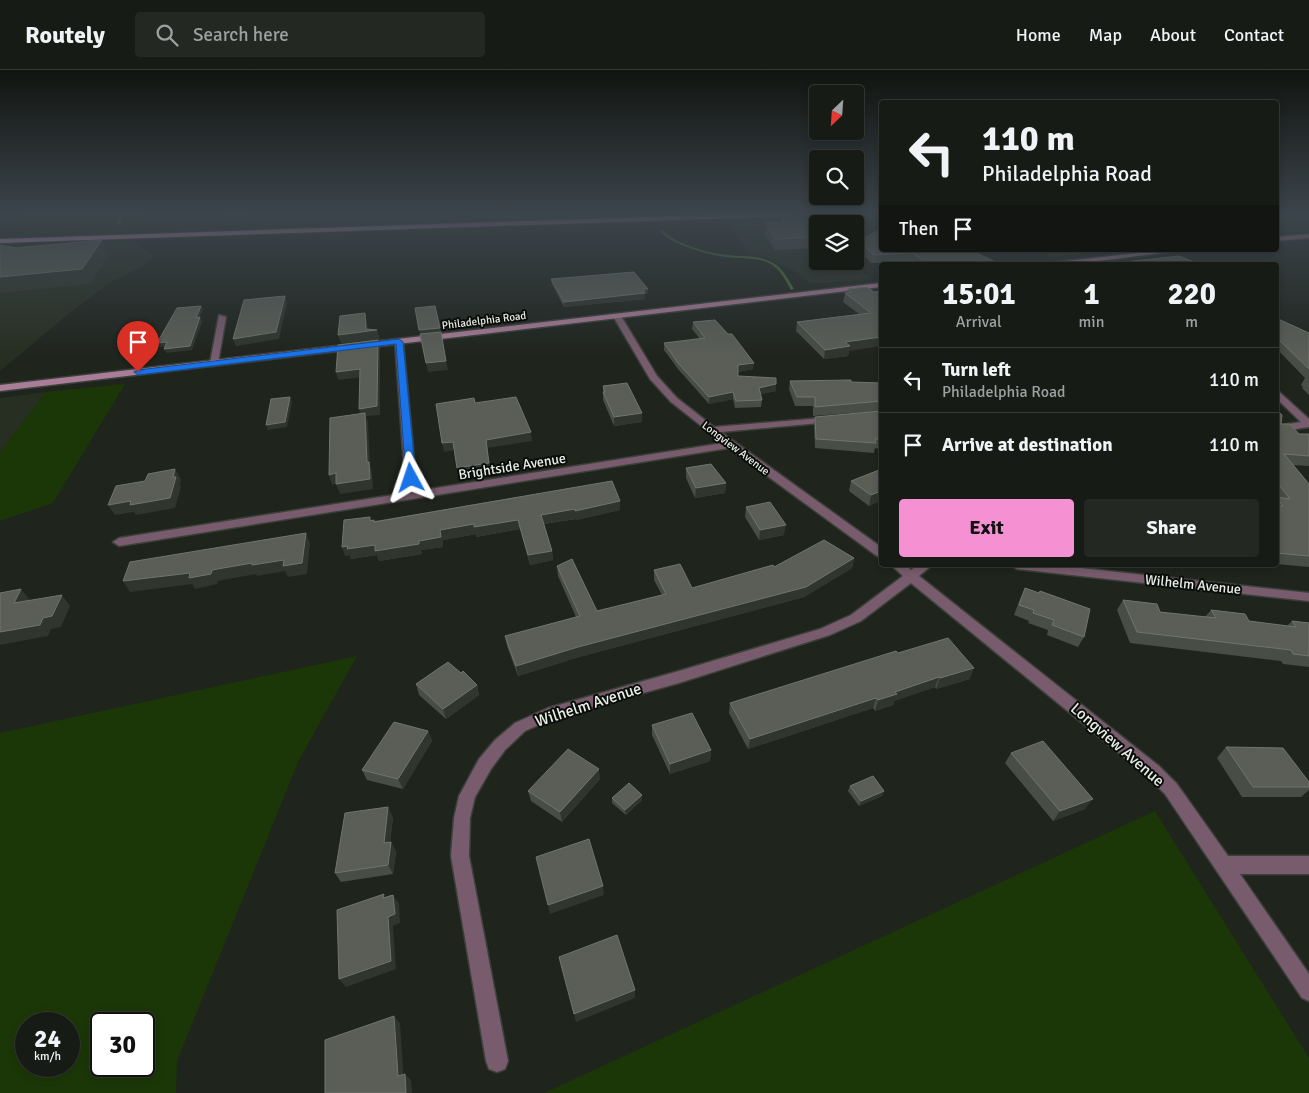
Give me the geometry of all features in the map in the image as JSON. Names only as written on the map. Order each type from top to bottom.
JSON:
[{"type":"main road","name":"Philadelphia Road","points":[[0,388],[879,285]]},
{"type":"street","name":"Longview Avenue","points":[[617,316],[659,385],[674,400],[710,430],[879,552]]},
{"type":"street","points":[[214,363],[222,317]]},
{"type":"street","points":[[399,342],[412,497]]},
{"type":"street","points":[[1279,395],[1309,424]]},
{"type":"street","points":[[710,430],[842,418]]},
{"type":"street","points":[[1279,429],[1309,424]]},
{"type":"street","name":"Brightside Avenue","points":[[119,542],[731,445]]},
{"type":"street","name":"Longview Avenue","points":[[900,567],[1153,771],[1175,796],[1224,865],[1309,991]]},
{"type":"street","name":"Wilhelm Avenue","points":[[497,1062],[460,856],[462,818],[467,796],[484,764],[500,745],[520,727],[553,712],[679,677],[825,632],[856,618],[924,567]]},
{"type":"street","name":"Wilhelm Avenue","points":[[1035,567],[1309,597]]},
{"type":"street","points":[[1224,865],[1309,865]]},
{"type":"shaded area","points":[[0,262],[149,262],[111,282],[72,311],[0,371]]},
{"type":"shaded area","points":[[776,262],[809,262],[809,270],[862,270],[869,279],[811,284],[795,271]]},
{"type":"shaded area","points":[[46,392],[0,452],[0,398]]},
{"type":"green space","points":[[125,384],[53,503],[0,521],[0,452],[46,392]]},
{"type":"green space","points":[[357,656],[299,760],[177,1061],[176,1093],[0,1093],[0,733]]},
{"type":"green space","points":[[1155,811],[1309,1058],[1309,1093],[544,1093]]},
{"type":"building","points":[[0,262],[87,262],[82,269],[0,277]]},
{"type":"building","points":[[925,262],[995,262],[926,262]]},
{"type":"building","points":[[1124,262],[1194,262],[1194,262]]},
{"type":"building","points":[[634,272],[648,289],[643,289],[645,293],[564,302],[551,279]]},
{"type":"building","points":[[867,287],[874,292],[879,291],[879,337],[845,342],[850,346],[825,350],[797,322],[871,313],[845,293],[851,292],[848,289]]},
{"type":"building","points":[[285,296],[276,332],[233,339],[244,300]]},
{"type":"building","points":[[201,306],[196,318],[200,317],[190,346],[164,349],[167,342],[157,343],[177,308]]},
{"type":"building","points":[[435,306],[440,328],[419,330],[415,308]]},
{"type":"building","points":[[365,313],[366,329],[377,330],[338,335],[340,316]]},
{"type":"building","points":[[1279,319],[1309,333],[1309,369],[1279,340]]},
{"type":"building","points":[[715,320],[728,334],[732,334],[754,363],[738,365],[738,376],[776,378],[776,384],[759,388],[762,400],[736,401],[733,392],[709,397],[678,363],[664,343],[705,338],[693,322]]},
{"type":"building","points":[[441,332],[446,361],[426,363],[420,334]]},
{"type":"building","points":[[378,340],[377,406],[359,409],[360,369],[336,372],[338,345]]},
{"type":"building","points":[[851,380],[851,382],[879,383],[879,401],[815,407],[815,397],[797,397],[790,381]]},
{"type":"building","points":[[627,383],[642,413],[614,417],[603,392],[605,392],[603,386]]},
{"type":"building","points":[[290,397],[285,422],[266,425],[271,399]]},
{"type":"building","points":[[516,397],[531,432],[486,440],[489,463],[457,468],[453,442],[442,443],[436,404],[474,398],[475,403]]},
{"type":"building","points":[[879,411],[879,439],[875,439],[876,443],[816,439],[815,417]]},
{"type":"building","points":[[1279,412],[1282,415],[1281,424],[1290,424],[1299,434],[1309,434],[1309,456],[1284,454],[1309,484],[1309,556],[1279,553],[1279,506],[1283,506],[1279,497],[1290,499],[1279,485]]},
{"type":"building","points":[[365,413],[367,462],[369,462],[370,479],[336,484],[336,473],[329,475],[330,418]]},
{"type":"building","points":[[711,464],[726,483],[696,488],[686,468]]},
{"type":"building","points":[[175,469],[173,477],[176,477],[170,498],[130,505],[131,501],[108,505],[116,486],[145,481],[148,474]]},
{"type":"building","points":[[879,470],[879,492],[871,495],[851,481]]},
{"type":"building","points":[[612,481],[620,501],[575,511],[575,509],[541,515],[552,551],[528,555],[518,520],[474,527],[474,524],[440,530],[441,537],[419,541],[419,544],[375,551],[375,545],[347,549],[348,546],[342,547],[344,520],[370,517],[370,521],[374,520],[374,522]]},
{"type":"building","points":[[770,502],[786,525],[760,530],[746,507]]},
{"type":"building","points":[[306,533],[302,563],[283,566],[284,560],[252,565],[252,563],[212,570],[211,574],[189,578],[190,573],[123,581],[130,562]]},
{"type":"building","points":[[824,540],[854,558],[806,587],[578,647],[516,666],[505,636],[580,616],[557,566],[572,559],[597,611],[666,594],[654,570],[680,564],[692,588],[773,565],[774,567]]},
{"type":"building","points":[[1025,588],[1039,593],[1040,591],[1090,609],[1084,637],[1052,625],[1054,620],[1033,613],[1034,610],[1019,605]]},
{"type":"building","points":[[21,589],[14,603],[62,595],[52,616],[43,618],[40,625],[0,632],[0,593]]},
{"type":"building","points":[[1123,600],[1157,604],[1160,612],[1216,618],[1211,610],[1245,614],[1249,621],[1296,627],[1292,621],[1309,623],[1309,656],[1293,654],[1291,650],[1137,632]]},
{"type":"building","points":[[948,638],[974,668],[939,677],[895,692],[897,694],[878,700],[876,698],[750,739],[730,703],[896,651],[898,653]]},
{"type":"building","points":[[448,662],[461,673],[463,671],[477,685],[443,709],[416,684]]},
{"type":"building","points":[[692,713],[711,750],[670,764],[652,725]]},
{"type":"building","points":[[394,722],[428,731],[398,779],[362,770]]},
{"type":"building","points":[[1043,741],[1093,799],[1060,811],[1011,753]]},
{"type":"building","points":[[1226,747],[1283,748],[1309,782],[1309,787],[1253,787]]},
{"type":"building","points":[[568,749],[599,769],[560,812],[528,791]]},
{"type":"building","points":[[873,776],[884,791],[861,801],[850,786]]},
{"type":"building","points":[[629,783],[642,795],[625,810],[612,798]]},
{"type":"building","points":[[388,807],[384,843],[391,842],[388,865],[335,873],[345,813]]},
{"type":"building","points":[[589,839],[603,886],[548,905],[536,857]]},
{"type":"building","points":[[384,894],[383,898],[393,895],[395,914],[388,917],[391,961],[339,979],[337,910]]},
{"type":"building","points":[[617,935],[635,990],[574,1014],[559,957]]},
{"type":"building","points":[[394,1016],[398,1076],[405,1074],[406,1093],[325,1093],[325,1040]]},
{"type":"waterway","points":[[767,262],[777,267],[785,276],[792,289]]},
{"type":"route","points":[[138,372],[399,342],[411,478]]}]
